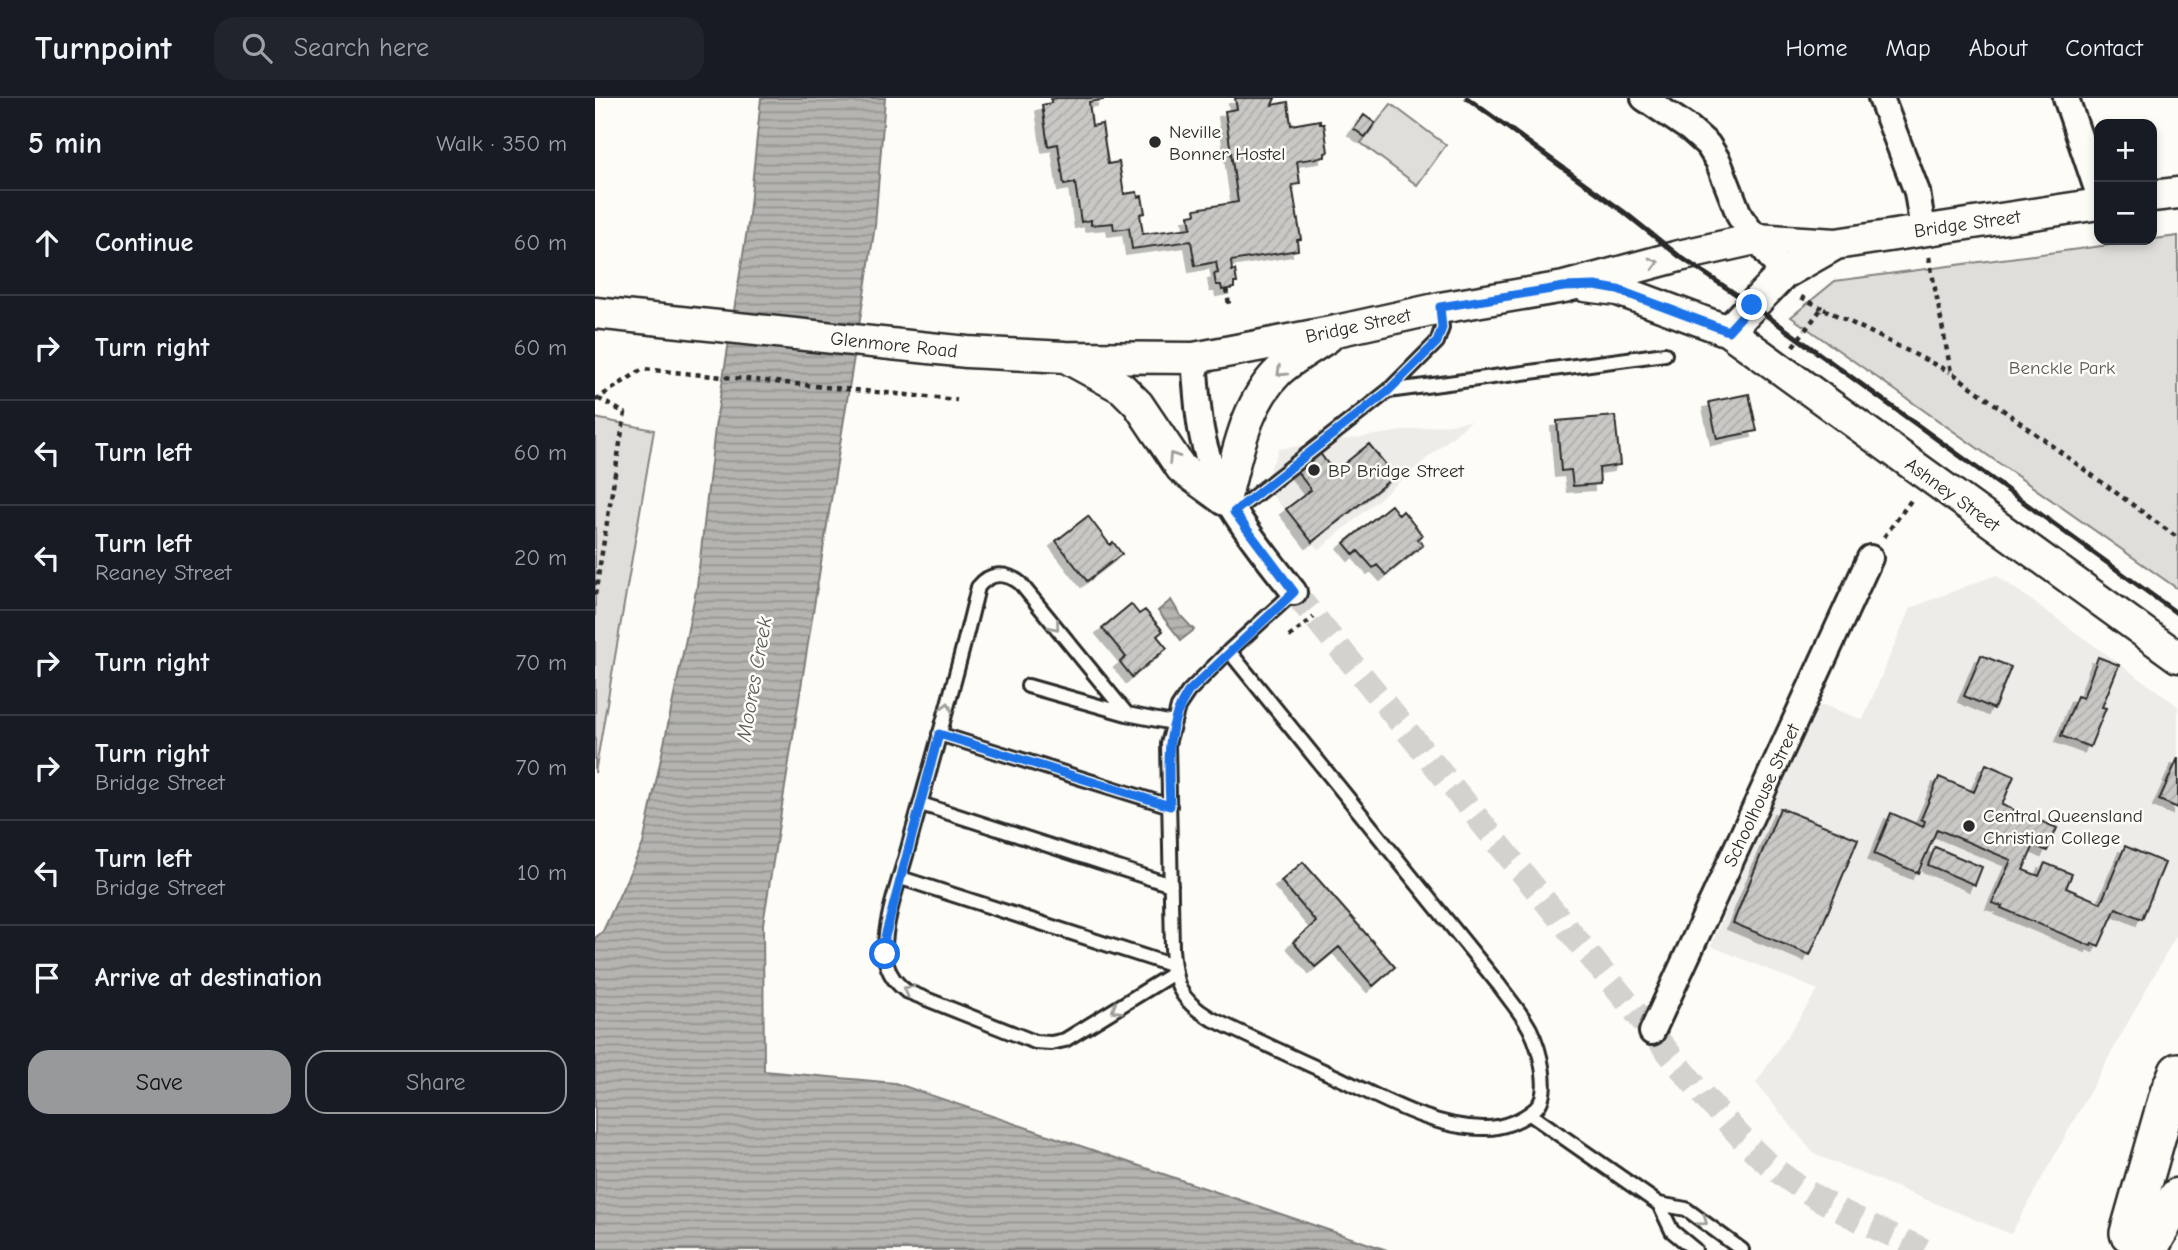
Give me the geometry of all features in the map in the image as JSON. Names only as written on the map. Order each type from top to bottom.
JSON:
[{"type":"main road","points":[[2136,1245],[2169,1093],[2178,1072]]},
{"type":"main road","points":[[2136,1245],[2178,1144]]},
{"type":"main road","points":[[2136,1245],[2178,1197]]},
{"type":"street","points":[[1644,98],[1690,129],[1708,145],[1718,161],[1741,218],[1783,274]]},
{"type":"street","points":[[1881,98],[1917,192],[1923,229]]},
{"type":"street","points":[[2066,98],[2095,182]]},
{"type":"street","points":[[2157,195],[2178,193]]},
{"type":"street","name":"Bridge Street","points":[[1194,358],[1336,331],[1440,307],[1564,287],[1755,239],[1836,244],[2094,205]]},
{"type":"street","name":"Bridge Street","points":[[1564,287],[1595,286],[1618,290],[1728,331],[1783,274],[1836,244]]},
{"type":"street","name":"Glenmore Road","points":[[595,313],[967,352],[1066,358],[1194,358]]},
{"type":"street","points":[[1229,506],[1245,429],[1258,399],[1279,371],[1336,331]]},
{"type":"street","name":"Ashney Street","points":[[1728,331],[2178,657]]},
{"type":"street","points":[[1066,358],[1122,388],[1138,404],[1181,468],[1229,506]]},
{"type":"street","points":[[1194,358],[1201,427],[1207,454],[1229,506],[1294,592]]},
{"type":"street","name":"Schoolhouse Street","points":[[1652,1032],[1870,558]]},
{"type":"street","points":[[2136,1245],[2178,1216]]},
{"type":"lane","points":[[1229,506],[1388,391],[1437,342],[1442,328],[1440,307]]},
{"type":"lane","points":[[1388,391],[1665,354]]},
{"type":"lane","points":[[1127,714],[1020,583],[1012,577],[993,575],[984,580],[978,587],[885,937],[885,954],[896,984],[906,991],[1035,1042],[1051,1043],[1065,1040],[1174,970]]},
{"type":"lane","points":[[1229,651],[1499,985],[1529,1027],[1539,1053],[1544,1086],[1539,1106],[1530,1114],[1510,1124],[1489,1129],[1451,1124],[1410,1110],[1210,1018],[1187,1002],[1179,990],[1174,970],[1171,885],[1168,744],[1173,723],[1178,707],[1188,692],[1229,651],[1294,592]]},
{"type":"lane","points":[[1028,686],[1127,714],[1173,723]]},
{"type":"lane","points":[[939,734],[1170,806]]},
{"type":"lane","points":[[921,804],[1171,885]]},
{"type":"lane","points":[[901,878],[1174,970]]},
{"type":"lane","points":[[1530,1114],[1659,1204],[1686,1209],[1742,1250]]},
{"type":"lane","points":[[1659,1204],[1672,1231],[1695,1250]]},
{"type":"path","points":[[1923,229],[1951,372]]},
{"type":"path","points":[[1226,289],[1229,304]]},
{"type":"path","points":[[1789,352],[1822,308],[1951,372],[2178,538]]},
{"type":"path","points":[[596,399],[643,369],[957,400]]},
{"type":"path","points":[[595,594],[625,413],[596,399]]},
{"type":"path","points":[[1870,558],[1914,495]]},
{"type":"path","points":[[1289,637],[1314,617]]},
{"type":"shaded area","points":[[1471,421],[1319,550],[1263,485],[1279,449]]},
{"type":"shaded area","name":"Central Queensland Christian College","points":[[1996,575],[2178,706],[2178,932],[2011,1234],[1814,1154],[1756,1083],[1818,990],[1711,946],[1809,711],[1824,705],[1863,720],[1910,608]]},
{"type":"green space","points":[[1391,104],[1446,145],[1417,185],[1361,143]]},
{"type":"green space","name":"Benckle Park","points":[[2178,236],[2178,589],[1791,317],[1835,281],[2109,245],[2157,245],[2157,239]]},
{"type":"green space","points":[[595,418],[654,430],[595,773]]},
{"type":"water","name":"Moores Creek","points":[[761,98],[885,98],[875,226],[763,924],[764,1071],[895,1083],[1387,1250],[595,1250],[595,938],[603,931],[643,844],[697,586],[715,428],[748,224]]},
{"type":"water","points":[[1171,600],[1194,630],[1181,640],[1158,611]]},
{"type":"building","points":[[1057,98],[1103,98],[1089,102],[1092,126],[1102,124],[1108,164],[1119,162],[1124,194],[1137,192],[1138,197],[1142,196],[1145,213],[1140,214],[1143,234],[1191,228],[1189,215],[1196,214],[1195,209],[1238,202],[1225,111],[1237,109],[1235,98],[1275,98],[1272,105],[1288,102],[1291,125],[1320,120],[1320,124],[1324,124],[1328,152],[1325,157],[1297,161],[1300,184],[1292,185],[1301,239],[1297,240],[1298,250],[1231,261],[1237,283],[1234,283],[1234,288],[1222,290],[1221,285],[1216,285],[1216,262],[1195,266],[1191,241],[1132,249],[1129,228],[1114,230],[1113,223],[1091,225],[1091,220],[1081,222],[1075,183],[1064,185],[1058,144],[1048,146],[1042,105]]},
{"type":"building","points":[[1364,115],[1375,123],[1365,137],[1354,129]]},
{"type":"building","points":[[1749,394],[1757,431],[1717,439],[1709,402]]},
{"type":"building","points":[[1615,416],[1620,465],[1599,468],[1600,484],[1573,486],[1571,470],[1561,471],[1557,421]]},
{"type":"building","points":[[1369,444],[1395,476],[1312,542],[1286,509],[1311,490],[1293,466],[1316,448],[1334,472]]},
{"type":"building","points":[[1391,505],[1399,515],[1403,511],[1422,535],[1417,539],[1423,545],[1386,575],[1377,565],[1373,568],[1358,551],[1354,555],[1344,543]]},
{"type":"building","points":[[1088,516],[1110,545],[1113,542],[1122,554],[1087,581],[1056,541]]},
{"type":"building","points":[[1131,604],[1139,614],[1145,610],[1163,631],[1157,636],[1167,648],[1132,677],[1120,662],[1126,657],[1102,628]]},
{"type":"building","points":[[1981,655],[2011,667],[1994,709],[1964,696]]},
{"type":"building","points":[[2098,657],[2119,665],[2090,747],[2061,736],[2077,696],[2083,698]]},
{"type":"building","points":[[2178,758],[2178,808],[2159,800]]},
{"type":"building","points":[[1986,764],[2014,776],[2002,805],[2057,828],[2047,851],[2034,845],[2023,870],[2039,876],[2045,863],[2072,874],[2066,888],[2101,903],[2125,846],[2165,863],[2142,919],[2116,908],[2099,946],[2092,943],[2091,946],[2001,908],[2002,906],[1992,903],[2011,860],[1937,829],[1918,873],[1874,854],[1891,813],[1923,827],[1925,821],[1921,819],[1939,777],[1974,792]]},
{"type":"building","points":[[1780,808],[1858,839],[1810,955],[1733,923]]},
{"type":"building","points":[[1935,847],[1982,867],[1975,885],[1928,865]]},
{"type":"building","points":[[1303,862],[1395,967],[1373,986],[1339,947],[1315,967],[1293,942],[1316,922],[1281,881]]},
{"type":"tunnel","points":[[1294,592],[1707,1100],[1749,1145],[1776,1170],[1811,1194],[1924,1250]]},
{"type":"railway","points":[[1467,98],[1624,212],[1679,256],[1752,305],[2178,614]]},
{"type":"place","name":"Neville Bonner Hostel","points":[[1155,142]]},
{"type":"place","name":"BP Bridge Street","points":[[1314,470]]},
{"type":"place","name":"Central Queensland Christian College","points":[[1969,826]]},
{"type":"route","points":[[885,954],[885,937],[939,734],[1170,806],[1168,744],[1178,707],[1188,692],[1229,651],[1294,592],[1253,541],[1234,512],[1388,391],[1437,342],[1442,328],[1440,307],[1564,287],[1595,286],[1618,290],[1728,331],[1752,305]]}]
